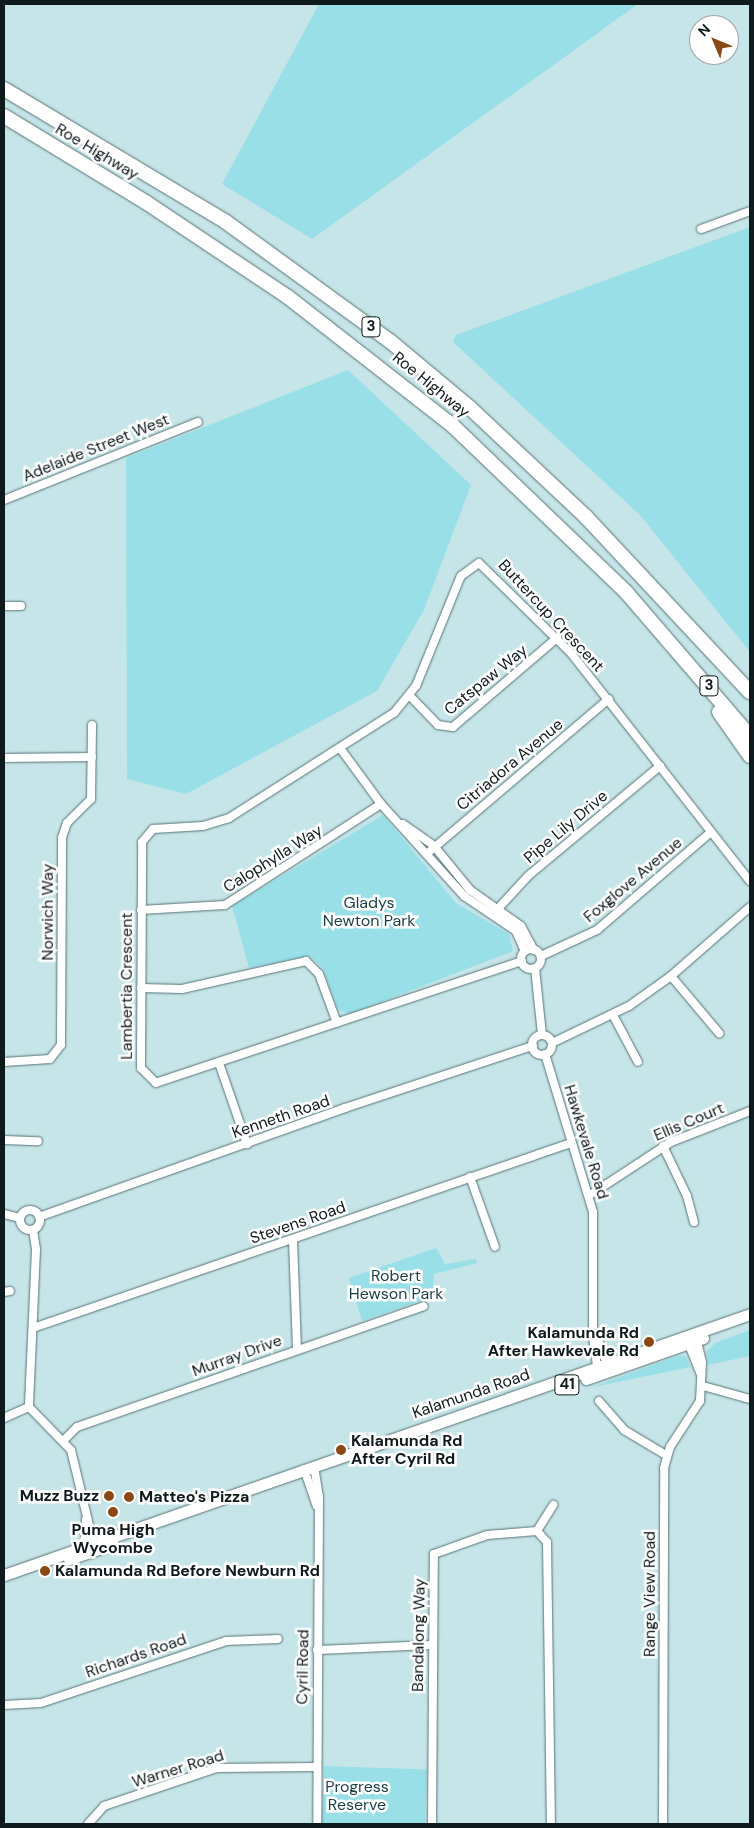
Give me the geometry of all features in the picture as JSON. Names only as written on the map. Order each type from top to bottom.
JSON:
[{"type":"highway","name":"Roe Highway","points":[[4,89],[226,222],[390,341],[470,408],[586,517],[750,692]]},
{"type":"highway","name":"Roe Highway","points":[[4,116],[147,202],[288,297],[454,426],[539,505],[648,615],[750,736]]},
{"type":"highway","points":[[539,505],[667,645],[750,756]]},
{"type":"main road","name":"Kalamunda Road","points":[[691,1339],[750,1314]]},
{"type":"main road","name":"Kalamunda Road","points":[[4,1575],[90,1548],[691,1339],[750,1322]]},
{"type":"main road","name":"Kalamunda Road","points":[[4,1582],[90,1548]]},
{"type":"street","points":[[701,229],[750,211]]},
{"type":"street","name":"Adelaide Street West","points":[[4,500],[198,422]]},
{"type":"street","name":"Buttercup Crescent","points":[[340,748],[394,713],[410,696],[461,576],[474,563],[485,566],[557,638],[609,699],[750,881]]},
{"type":"street","points":[[4,606],[21,606]]},
{"type":"street","name":"Catspaw Way","points":[[410,696],[438,725],[452,727],[557,638]]},
{"type":"street","name":"Citriadora Avenue","points":[[429,852],[609,699]]},
{"type":"street","name":"Norwich Way","points":[[4,1062],[50,1059],[61,1045],[62,838],[68,824],[91,799],[92,725]]},
{"type":"street","points":[[340,748],[381,804],[429,852],[464,896],[496,910],[516,931],[525,951],[522,961],[526,968],[535,968]]},
{"type":"street","name":"Lambertia Crescent","points":[[340,748],[229,818],[204,826],[158,828],[148,833],[142,842],[141,1068],[148,1080],[160,1083],[522,961]]},
{"type":"street","points":[[4,758],[92,756]]},
{"type":"street","name":"Pipe Lily Drive","points":[[496,910],[660,766]]},
{"type":"street","name":"Calophylla Way","points":[[141,910],[225,906],[381,804]]},
{"type":"street","points":[[401,824],[434,846],[470,890],[521,926],[534,950],[541,956],[535,968],[542,1035],[533,1046],[545,1054],[552,1043],[613,1015],[672,976],[750,907]]},
{"type":"street","name":"Foxglove Avenue","points":[[541,956],[597,930],[711,832]]},
{"type":"street","points":[[525,951],[534,950]]},
{"type":"street","points":[[141,988],[182,989],[306,961],[318,974],[336,1023]]},
{"type":"street","points":[[672,976],[719,1033]]},
{"type":"street","points":[[613,1015],[638,1062]]},
{"type":"street","points":[[542,1035],[552,1043]]},
{"type":"street","name":"Kenneth Road","points":[[20,1218],[29,1211],[39,1217],[533,1046]]},
{"type":"street","name":"Hawkevale Road","points":[[545,1054],[571,1143],[590,1195],[595,1329],[603,1369]]},
{"type":"street","points":[[219,1063],[247,1144]]},
{"type":"street","name":"Ellis Court","points":[[590,1195],[663,1146],[750,1111]]},
{"type":"street","points":[[4,1140],[38,1141]]},
{"type":"street","name":"Stevens Road","points":[[33,1328],[571,1143]]},
{"type":"street","points":[[663,1146],[687,1196],[694,1222]]},
{"type":"street","points":[[470,1177],[495,1247]]},
{"type":"street","points":[[4,1214],[20,1218],[24,1228],[32,1230]]},
{"type":"street","points":[[39,1217],[32,1230],[33,1328],[29,1407],[40,1422],[64,1440],[78,1467],[87,1514],[90,1548]]},
{"type":"street","points":[[293,1240],[297,1349]]},
{"type":"street","name":"Murray Drive","points":[[64,1440],[77,1427],[424,1306]]},
{"type":"street","points":[[599,1401],[624,1430],[666,1455],[698,1407],[703,1386],[691,1339]]},
{"type":"street","points":[[703,1386],[750,1399]]},
{"type":"street","points":[[4,1418],[29,1407]]},
{"type":"street","name":"Range View Road","points":[[663,1824],[666,1455]]},
{"type":"street","name":"Cyril Road","points":[[310,1471],[319,1510],[317,1824]]},
{"type":"street","points":[[551,1824],[547,1542],[537,1531],[553,1505]]},
{"type":"street","name":"Bandalong Way","points":[[432,1824],[432,1645],[436,1551],[488,1534],[537,1531]]},
{"type":"street","name":"Richards Road","points":[[4,1705],[41,1703],[226,1641],[278,1639]]},
{"type":"street","points":[[317,1650],[432,1645]]},
{"type":"street","name":"Warner Road","points":[[88,1824],[104,1806],[217,1768],[316,1767]]},
{"type":"green space","points":[[319,4],[638,4],[312,239],[222,184]]},
{"type":"green space","points":[[750,227],[750,652],[640,515],[453,342],[456,335]]},
{"type":"green space","points":[[348,370],[471,485],[424,610],[377,691],[186,794],[127,779],[126,458]]},
{"type":"green space","name":"Gladys Newton Park","points":[[383,815],[456,903],[509,934],[513,951],[350,1014],[338,1010],[322,967],[309,956],[249,968],[232,906]]},
{"type":"green space","name":"Robert Hewson Park","points":[[436,1248],[445,1264],[476,1259],[477,1263],[434,1274],[432,1297],[362,1321],[349,1278]]},
{"type":"green space","points":[[750,1330],[750,1356],[708,1365],[707,1351],[715,1343]]},
{"type":"green space","points":[[677,1356],[685,1356],[691,1367],[593,1387]]},
{"type":"green space","name":"Progress Reserve","points":[[324,1766],[427,1770],[425,1824],[322,1824]]},
{"type":"place","name":"Kalamunda Rd After Hawkevale Rd","points":[[649,1342]]},
{"type":"place","name":"Kalamunda Rd After Cyril Rd","points":[[341,1450]]},
{"type":"place","name":"Muzz Buzz","points":[[109,1496]]},
{"type":"place","name":"Matteo's Pizza","points":[[129,1497]]},
{"type":"place","name":"Puma High Wycombe","points":[[113,1512]]},
{"type":"place","name":"Kalamunda Rd Before Newburn Rd","points":[[45,1571]]}]
